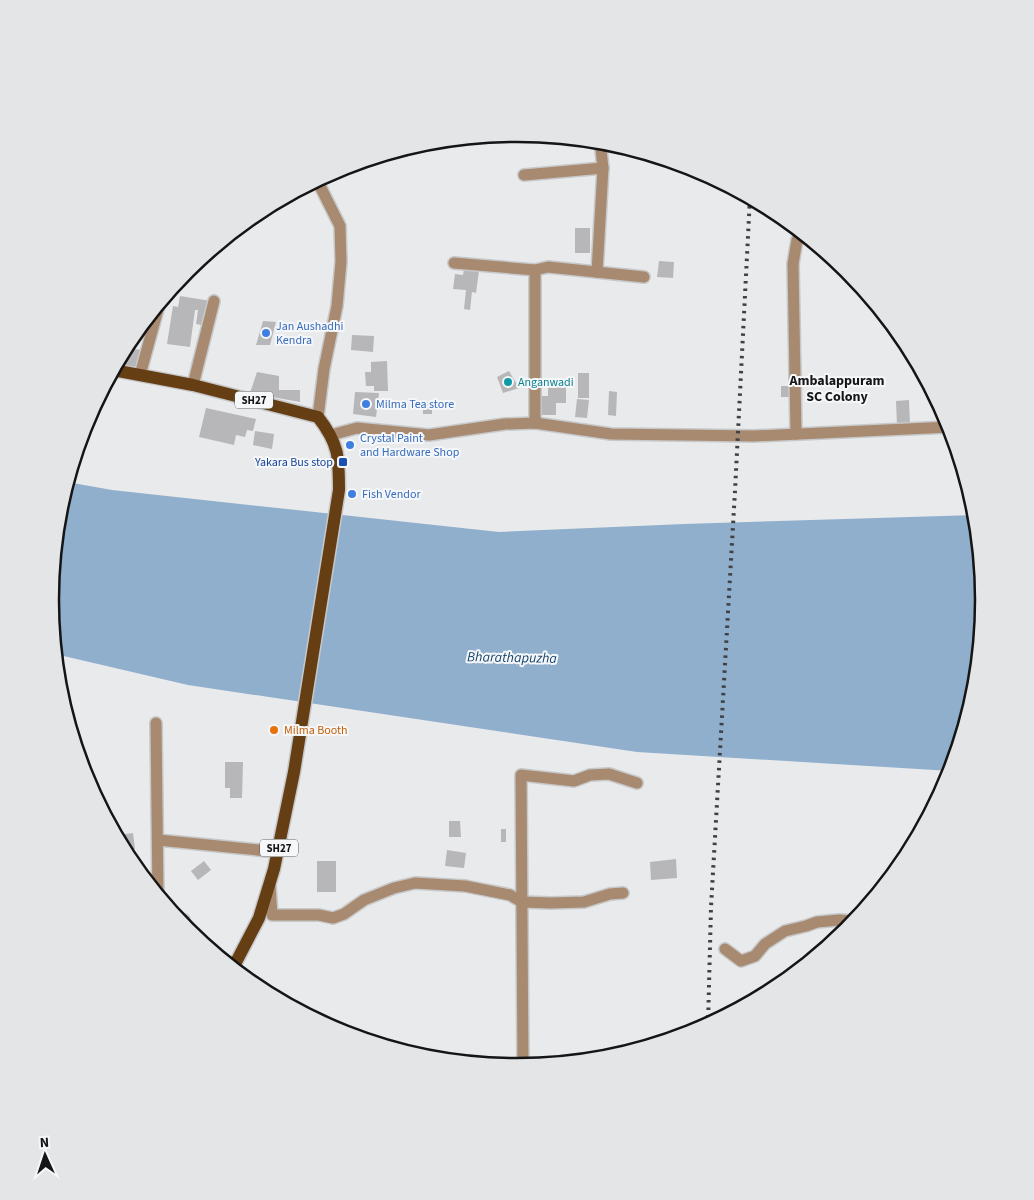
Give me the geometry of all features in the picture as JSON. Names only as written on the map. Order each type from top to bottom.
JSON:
[{"type":"main road","name":"SH27","points":[[120,371],[194,385],[318,417],[331,435],[339,458],[339,490],[302,721],[278,852],[259,918],[236,962]]},
{"type":"street","points":[[597,272],[603,168],[601,150]]},
{"type":"street","points":[[524,175],[603,168]]},
{"type":"street","points":[[318,417],[324,369],[337,306],[340,244],[340,226],[320,186]]},
{"type":"street","points":[[796,434],[793,264],[797,240],[800,239]]},
{"type":"street","points":[[454,263],[535,270],[548,268],[644,277]]},
{"type":"street","points":[[535,270],[535,423]]},
{"type":"street","points":[[194,385],[214,301]]},
{"type":"street","points":[[140,375],[156,318]]},
{"type":"street","points":[[331,435],[357,428],[429,435],[505,424],[535,423],[611,434],[754,436],[941,427]]},
{"type":"street","points":[[156,723],[158,885]]},
{"type":"street","points":[[524,1058],[521,775],[574,781],[590,775],[610,774],[638,783]]},
{"type":"street","points":[[158,840],[278,852]]},
{"type":"street","points":[[270,881],[272,916],[319,915],[333,918],[344,914],[364,900],[394,888],[415,883],[464,886],[510,895],[522,902],[584,902],[610,894],[623,894]]},
{"type":"street","points":[[725,949],[741,961],[755,956],[765,944],[785,931],[817,922],[844,921]]},
{"type":"water","name":"Bharathapuzha","points":[[74,483],[112,490],[499,532],[967,515],[974,570],[974,630],[971,660],[960,719],[942,770],[637,752],[188,685],[63,656],[59,600],[60,570],[63,540]]},
{"type":"building","points":[[575,228],[590,228],[590,253],[575,253]]},
{"type":"building","points":[[659,261],[674,262],[673,278],[657,277]]},
{"type":"building","points":[[464,269],[479,271],[476,293],[472,292],[470,310],[464,309],[466,290],[453,289],[455,274],[463,275]]},
{"type":"building","points":[[180,296],[211,301],[207,326],[196,324],[198,310],[195,310],[190,347],[167,344],[173,306],[178,307]]},
{"type":"building","name":"Jan Aushadhi Kendra","points":[[263,321],[276,322],[270,345],[256,345]]},
{"type":"building","points":[[352,335],[374,336],[373,352],[351,350]]},
{"type":"building","points":[[134,349],[142,350],[140,369],[124,367]]},
{"type":"building","points":[[387,361],[388,391],[374,391],[374,386],[366,386],[365,372],[371,372],[371,362]]},
{"type":"building","name":"Anganwadi","points":[[509,371],[519,388],[503,393],[497,377]]},
{"type":"building","points":[[257,372],[279,376],[279,390],[300,390],[300,402],[250,393]]},
{"type":"building","points":[[578,373],[589,373],[589,398],[578,398]]},
{"type":"building","points":[[548,383],[566,383],[566,403],[556,403],[556,415],[540,415],[540,396],[548,396]]},
{"type":"building","points":[[781,386],[799,386],[799,397],[781,397]]},
{"type":"building","points":[[609,391],[617,392],[616,416],[608,415]]},
{"type":"building","name":"Milma Tea store","points":[[355,392],[379,393],[376,417],[353,414]]},
{"type":"building","points":[[577,399],[589,400],[587,418],[575,417]]},
{"type":"building","points":[[909,400],[910,425],[897,426],[896,401]]},
{"type":"building","points":[[423,402],[432,403],[432,414],[423,414]]},
{"type":"building","points":[[206,408],[256,419],[253,431],[247,430],[245,437],[236,435],[234,445],[199,437]]},
{"type":"building","points":[[255,431],[274,434],[272,449],[253,445]]},
{"type":"building","points":[[225,762],[243,762],[242,798],[230,798],[230,788],[225,788]]},
{"type":"building","points":[[449,821],[460,821],[461,837],[449,837]]},
{"type":"building","points":[[501,829],[506,829],[506,842],[501,842]]},
{"type":"building","points":[[133,833],[135,849],[133,850],[123,834]]},
{"type":"building","points":[[447,850],[466,853],[464,868],[445,866]]},
{"type":"building","points":[[676,859],[677,878],[651,880],[650,862]]},
{"type":"building","points":[[204,861],[211,870],[198,880],[191,871]]},
{"type":"building","points":[[317,861],[336,861],[336,892],[317,892]]},
{"type":"railway","points":[[708,1016],[711,907],[750,205]]},
{"type":"place","name":"Jan Aushadhi Kendra","points":[[266,333]]},
{"type":"place","name":"Anganwadi","points":[[508,382]]},
{"type":"place","name":"Milma Tea store","points":[[366,404]]},
{"type":"place","name":"Crystal Paint and Hardware Shop","points":[[350,445]]},
{"type":"place","name":"Yakara Bus stop","points":[[343,462]]},
{"type":"place","name":"Fish Vendor","points":[[352,494]]},
{"type":"place","name":"Milma Booth","points":[[274,730]]},
{"type":"district","name":"Ambalappuram SC Colony","points":[[837,390]]}]
